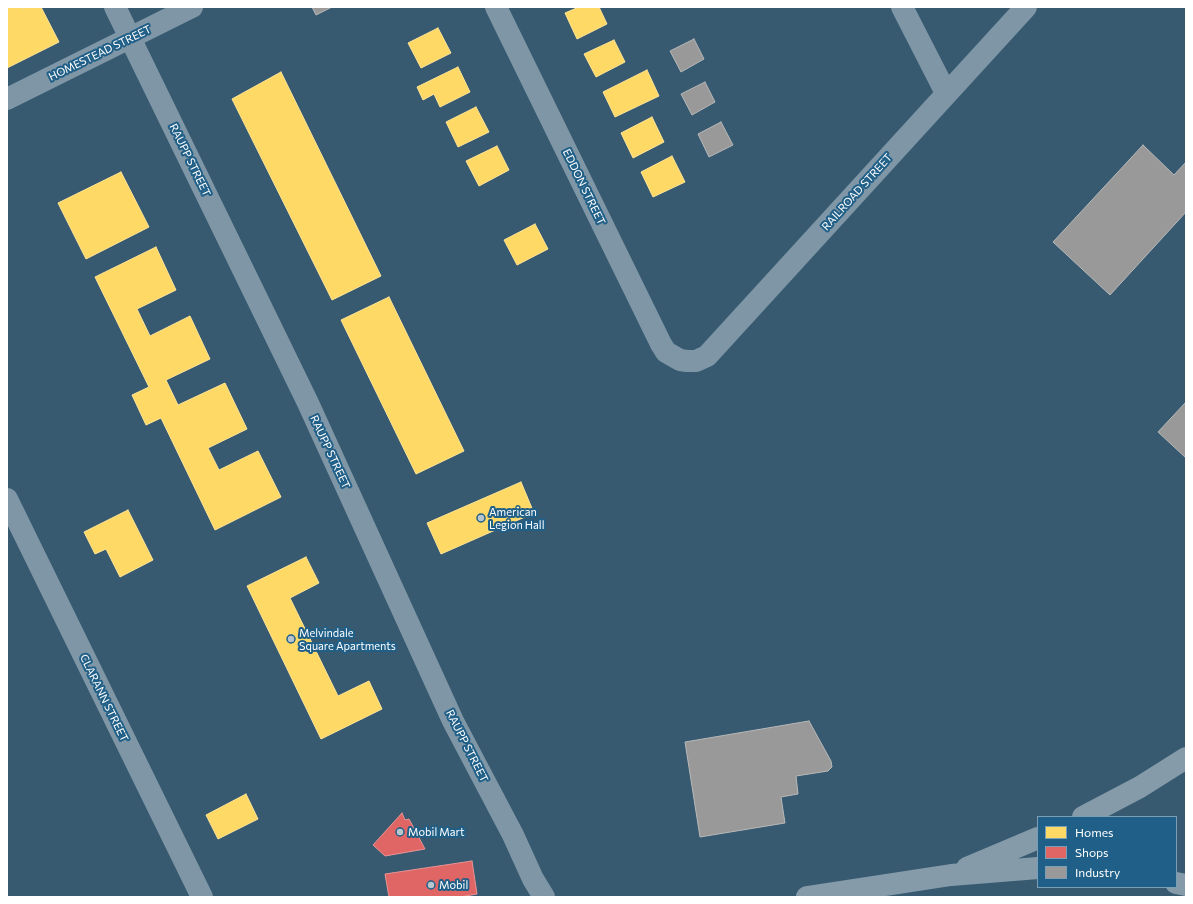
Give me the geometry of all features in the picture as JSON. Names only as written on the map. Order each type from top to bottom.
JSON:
[{"type":"main road","points":[[1085,816],[1140,787],[1186,758]]},
{"type":"main road","points":[[951,875],[1037,838]]},
{"type":"main road","points":[[807,897],[951,875],[1037,868]]},
{"type":"street","name":"RAUPP STREET","points":[[115,7],[308,403],[453,721],[513,835],[533,879],[544,897]]},
{"type":"street","name":"HOMESTEAD STREET","points":[[7,99],[131,39],[192,7]]},
{"type":"street","name":"EDDON STREET","points":[[496,7],[661,344],[666,352],[680,360]]},
{"type":"street","points":[[902,7],[946,93]]},
{"type":"street","name":"RAILROAD STREET","points":[[680,360],[687,362],[696,361],[707,356],[1026,7]]},
{"type":"street","name":"CLARANN STREET","points":[[7,499],[202,897]]},
{"type":"building: Homes","points":[[7,7],[22,7],[23,9],[26,7],[41,7],[59,42],[7,68]]},
{"type":"building: Homes","points":[[579,7],[599,7],[607,24],[577,39],[565,13]]},
{"type":"building: Homes","points":[[438,28],[451,53],[421,68],[408,43]]},
{"type":"building: Homes","points":[[614,40],[625,62],[596,77],[584,54]]},
{"type":"building: Homes","points":[[458,67],[470,92],[440,107],[434,94],[423,100],[417,87]]},
{"type":"building: Homes","points":[[647,70],[659,96],[615,117],[603,92]]},
{"type":"building: Homes","points":[[281,72],[381,276],[332,300],[232,99]]},
{"type":"building: Homes","points":[[476,107],[489,132],[458,147],[446,122]]},
{"type":"building: Homes","points":[[652,117],[664,142],[633,158],[621,133]]},
{"type":"building: Homes","points":[[497,146],[509,170],[479,186],[466,161]]},
{"type":"building: Homes","points":[[672,156],[685,182],[653,197],[641,172]]},
{"type":"building: Homes","points":[[121,172],[149,227],[86,259],[58,203]]},
{"type":"building: Homes","points":[[535,224],[548,249],[517,265],[504,240]]},
{"type":"building: Homes","points":[[156,247],[176,290],[137,309],[150,336],[190,316],[210,359],[166,380],[178,405],[225,383],[247,429],[208,448],[219,470],[258,451],[281,497],[215,530],[161,418],[146,425],[132,395],[149,387],[95,277]]},
{"type":"building: Homes","points":[[389,297],[464,451],[416,474],[341,320]]},
{"type":"building: Homes","name":"American Legion Hall","points":[[521,482],[534,513],[441,554],[427,523]]},
{"type":"building: Homes","points":[[128,510],[153,560],[120,577],[106,549],[95,554],[84,532]]},
{"type":"building: Homes","name":"Melvindale Square Apartments","points":[[306,557],[319,583],[290,598],[338,696],[369,681],[382,709],[321,739],[247,586]]},
{"type":"building: Homes","points":[[246,794],[258,819],[218,839],[206,815]]},
{"type":"building: Shops","name":"Mobil Mart","points":[[402,813],[405,820],[409,819],[425,849],[385,856],[373,845]]},
{"type":"building: Shops","points":[[472,861],[477,894],[460,897],[389,897],[385,874]]},
{"type":"building: Industry","points":[[312,7],[332,7],[316,15]]},
{"type":"building: Industry","points":[[694,39],[704,59],[681,72],[670,51]]},
{"type":"building: Industry","points":[[705,82],[715,102],[692,115],[681,94]]},
{"type":"building: Industry","points":[[721,122],[733,145],[709,157],[698,134]]},
{"type":"building: Industry","points":[[1143,145],[1174,175],[1186,162],[1186,212],[1110,295],[1053,242]]},
{"type":"building: Industry","points":[[1186,402],[1186,458],[1158,432]]},
{"type":"building: Industry","points":[[809,721],[831,761],[832,767],[828,771],[796,776],[798,794],[781,797],[785,823],[700,837],[685,742]]},
{"type":"place","name":"American Legion Hall","points":[[481,518]]},
{"type":"place","name":"Melvindale Square Apartments","points":[[291,639]]},
{"type":"place","name":"Mobil Mart","points":[[400,832]]},
{"type":"place","name":"Mobil","points":[[431,885]]}]
